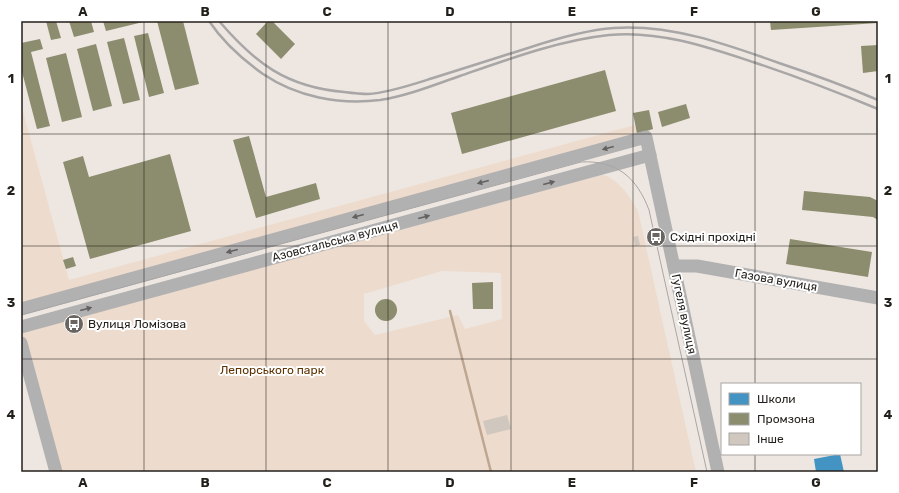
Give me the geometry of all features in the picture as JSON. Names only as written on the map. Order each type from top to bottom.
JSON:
[{"type":"street","name":"Гугеля вулиця","points":[[646,137],[718,472]]},
{"type":"street","name":"Азовстальська вулиця","points":[[21,309],[646,137]]},
{"type":"street","name":"Азовстальська вулиця","points":[[21,327],[650,155]]},
{"type":"street","name":"Газова вулиця","points":[[674,266],[697,266],[878,298]]},
{"type":"street","points":[[21,344],[56,472]]},
{"type":"green space","points":[[21,104],[69,280],[635,125],[637,134],[21,303]]},
{"type":"green space","name":"Лепорського парк","points":[[600,174],[618,183],[627,193],[638,211],[696,472],[59,472],[21,332]],"holes":[[[442,271],[501,273],[502,319],[465,329],[458,315],[375,335],[364,321],[364,294]]]},
{"type":"building: Школи","points":[[840,455],[844,472],[816,472],[814,459]]},
{"type":"building: Промзона","points":[[46,21],[56,21],[61,38],[51,40]]},
{"type":"building: Промзона","points":[[69,21],[91,21],[94,32],[74,37]]},
{"type":"building: Промзона","points":[[103,21],[143,21],[143,22],[106,31]]},
{"type":"building: Промзона","points":[[157,21],[183,21],[199,84],[175,90]]},
{"type":"building: Промзона","points":[[268,21],[272,21],[295,44],[281,59],[256,34]]},
{"type":"building: Промзона","points":[[770,21],[878,21],[878,23],[771,30]]},
{"type":"building: Промзона","points":[[148,33],[164,93],[149,97],[134,36]]},
{"type":"building: Промзона","points":[[124,38],[140,100],[123,104],[107,42]]},
{"type":"building: Промзона","points":[[40,39],[43,49],[31,52],[50,126],[37,129],[21,68],[21,43]]},
{"type":"building: Промзона","points":[[96,44],[112,106],[93,111],[77,49]]},
{"type":"building: Промзона","points":[[878,45],[878,71],[863,73],[861,46]]},
{"type":"building: Промзона","points":[[66,53],[82,117],[62,122],[46,58]]},
{"type":"building: Промзона","points":[[605,70],[616,111],[462,154],[451,113]]},
{"type":"building: Промзона","points":[[686,104],[690,118],[662,127],[658,112]]},
{"type":"building: Промзона","points":[[649,110],[653,129],[637,134],[633,113]]},
{"type":"building: Промзона","points":[[249,136],[266,197],[316,183],[320,199],[256,218],[233,140]]},
{"type":"building: Промзона","points":[[170,154],[191,231],[90,259],[63,162],[83,156],[89,177]]},
{"type":"building: Промзона","points":[[804,191],[870,197],[878,201],[878,220],[873,217],[802,210]]},
{"type":"building: Промзона","points":[[790,239],[872,252],[868,277],[786,264]]},
{"type":"building: Промзона","points":[[73,257],[76,266],[66,269],[63,260]]},
{"type":"building: Промзона","points":[[493,282],[493,309],[473,309],[472,283]]},
{"type":"building: Промзона","points":[[386,299],[394,302],[397,310],[394,318],[386,321],[378,318],[375,310],[378,302]]},
{"type":"building: Інше","points":[[638,236],[640,245],[635,246],[633,237]]},
{"type":"building: Інше","points":[[507,415],[511,429],[487,435],[483,421]]},
{"type":"waterway","points":[[450,311],[491,472]]},
{"type":"tram line","points":[[21,315],[581,162],[605,164],[624,173],[632,180],[649,210],[707,472]]},
{"type":"railway","points":[[209,21],[233,50],[263,74],[276,82],[304,94],[334,100],[365,101],[400,96],[514,57],[552,46],[590,38],[627,34],[664,37],[718,51],[769,67],[878,109]]},
{"type":"railway","points":[[219,21],[232,36],[259,61],[273,70],[305,85],[350,93],[376,93],[401,88],[570,35],[603,29],[635,28],[677,32],[739,49],[878,100]]},
{"type":"place","name":"Східні прохідні","points":[[656,237]]},
{"type":"place","name":"Вулиця Ломізова","points":[[74,324]]}]
